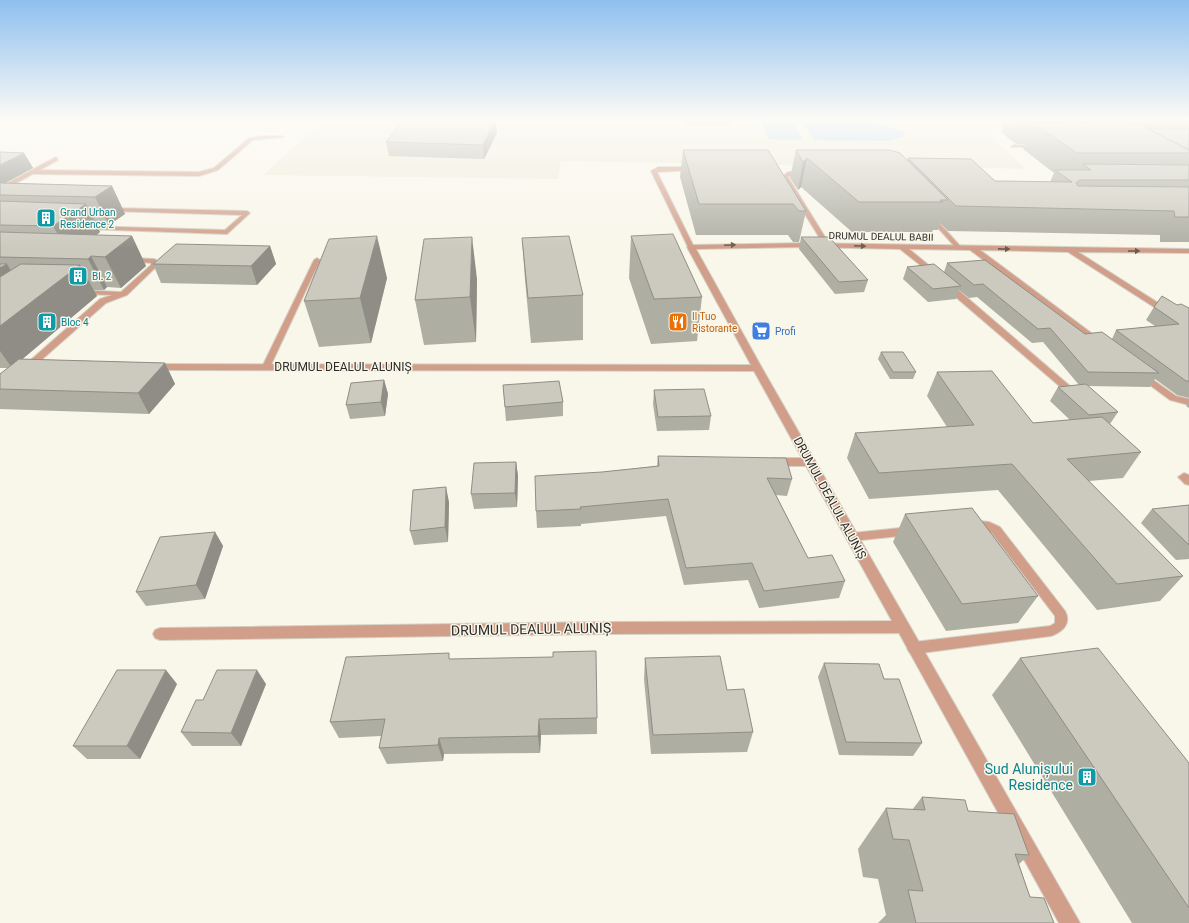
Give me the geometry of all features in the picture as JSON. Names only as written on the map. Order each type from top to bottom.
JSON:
[{"type":"street","points":[[0,190],[48,163]]},
{"type":"street","name":"DRUMUL DEALUL BABII","points":[[691,247],[804,242],[827,245],[973,249],[1189,251]]},
{"type":"street","name":"DRUMUL DEALUL ALUNIȘ","points":[[691,247],[757,368],[1070,923]]},
{"type":"street","points":[[902,247],[1074,394]]},
{"type":"street","points":[[973,249],[1104,347]]},
{"type":"street","points":[[1070,250],[1170,314]]},
{"type":"street","name":"DRUMUL DEALUL ALUNIȘ","points":[[144,367],[757,368]]},
{"type":"street","points":[[1136,370],[1173,398],[1189,402]]},
{"type":"street","points":[[764,462],[810,462]]},
{"type":"street","name":"DRUMUL DEALUL ALUNIȘ","points":[[160,634],[606,628],[903,627]]},
{"type":"lane","points":[[32,172],[199,174],[212,171],[222,163]]},
{"type":"lane","points":[[691,247],[654,171],[658,169],[702,170]]},
{"type":"lane","points":[[812,173],[788,174],[786,177],[827,245]]},
{"type":"lane","points":[[78,228],[227,232],[247,213],[105,210]]},
{"type":"lane","points":[[927,214],[959,248]]},
{"type":"lane","points":[[19,374],[103,301],[124,293],[155,265],[154,261],[120,260]]},
{"type":"lane","points":[[266,367],[317,260]]},
{"type":"lane","points":[[77,292],[124,293]]},
{"type":"lane","points":[[914,648],[1051,631],[1059,628],[1062,623],[1061,615],[996,530],[982,524],[958,525]]},
{"type":"lane","points":[[852,537],[920,529]]},
{"type":"shaded area","points":[[276,163],[561,163],[558,179],[263,175]]},
{"type":"shaded area","points":[[682,163],[1020,163],[1026,169]]},
{"type":"building","points":[[687,163],[776,163],[806,211],[799,211],[793,204],[699,204]]},
{"type":"building","points":[[813,163],[910,163],[948,200],[940,200],[943,202],[859,202]]},
{"type":"building","points":[[913,163],[975,163],[995,181],[1072,182],[1055,170],[1091,170],[1083,164],[1189,165],[1189,180],[1080,180],[1076,183],[1078,186],[1189,187],[1189,217],[1175,217],[1174,211],[956,206]]},
{"type":"building","points":[[0,183],[112,186],[95,197],[0,195]]},
{"type":"building","name":"Grand Urban Residence 2","points":[[0,201],[86,204],[53,226],[0,225]]},
{"type":"building","points":[[0,232],[132,236],[105,257],[91,256],[88,259],[0,257]]},
{"type":"building","points":[[673,234],[702,297],[654,299],[631,236]]},
{"type":"building","points":[[377,236],[360,298],[304,301],[329,239]]},
{"type":"building","points":[[569,236],[583,295],[528,298],[522,238]]},
{"type":"building","points":[[472,237],[470,297],[415,300],[424,239]]},
{"type":"building","points":[[801,237],[829,237],[868,280],[839,282]]},
{"type":"building","points":[[176,244],[270,246],[251,266],[153,264]]},
{"type":"building","points":[[985,260],[1085,334],[1102,332],[1159,373],[1088,372],[1050,328],[1038,329],[983,284],[974,285],[947,263]]},
{"type":"building","points":[[0,264],[7,264],[0,268]]},
{"type":"building","points":[[21,264],[80,265],[0,326],[0,277]]},
{"type":"building","points":[[934,264],[961,286],[933,289],[907,267]]},
{"type":"building","points":[[1162,296],[1177,305],[1181,304],[1189,308],[1189,381],[1186,381],[1116,330],[1179,324],[1154,307]]},
{"type":"building","points":[[881,352],[903,352],[916,372],[893,372]]},
{"type":"building","points":[[19,359],[165,363],[138,393],[0,389],[0,374]]},
{"type":"building","points":[[992,371],[1033,423],[1102,417],[1141,452],[1067,459],[1183,576],[1117,584],[1012,464],[879,473],[855,433],[974,425],[937,372]]},
{"type":"building","points":[[384,380],[381,402],[346,405],[351,383]]},
{"type":"building","points":[[559,381],[563,402],[505,407],[503,385]]},
{"type":"building","points":[[1086,384],[1118,412],[1089,415],[1058,387]]},
{"type":"building","points":[[704,389],[711,416],[658,417],[654,390]]},
{"type":"building","points":[[658,456],[786,458],[792,479],[767,478],[808,558],[832,555],[845,581],[764,591],[752,563],[686,568],[668,499],[580,507],[581,509],[536,511],[535,476],[602,472],[659,466]]},
{"type":"building","points":[[516,462],[515,493],[471,494],[474,463]]},
{"type":"building","points":[[446,487],[445,527],[410,531],[413,490]]},
{"type":"building","points":[[1189,505],[1189,545],[1152,509]]},
{"type":"building","points":[[972,508],[1038,596],[962,604],[905,514]]},
{"type":"building","points":[[215,532],[196,585],[136,592],[160,537]]},
{"type":"building","points":[[1098,648],[1189,763],[1189,908],[1020,658]]},
{"type":"building","points":[[596,651],[597,718],[539,719],[538,736],[439,738],[438,745],[379,748],[385,719],[330,722],[346,657],[449,653],[449,659],[553,657],[553,652]]},
{"type":"building","points":[[720,656],[727,690],[744,689],[753,732],[653,735],[645,658]]},
{"type":"building","points":[[824,663],[879,664],[884,679],[899,679],[922,743],[846,742]]},
{"type":"building","points":[[117,670],[166,670],[127,746],[73,746]]},
{"type":"building","points":[[217,670],[257,670],[231,733],[181,732],[196,700],[203,700]]},
{"type":"building","points":[[922,797],[965,800],[968,811],[1014,814],[1029,855],[1015,854],[1030,897],[1044,898],[1054,923],[916,923],[908,890],[923,891],[909,840],[893,839],[886,808],[925,810]]},
{"type":"place","name":"Grand Urban Residence 2","points":[[46,218]]},
{"type":"place","name":"Bl. 2","points":[[78,276]]},
{"type":"place","name":"Bloc 4","points":[[47,322]]},
{"type":"place","name":"Il Tuo Ristorante","points":[[678,322]]},
{"type":"place","name":"Profi","points":[[761,331]]},
{"type":"place","name":"Sud Alunișului Residence","points":[[1087,777]]}]
